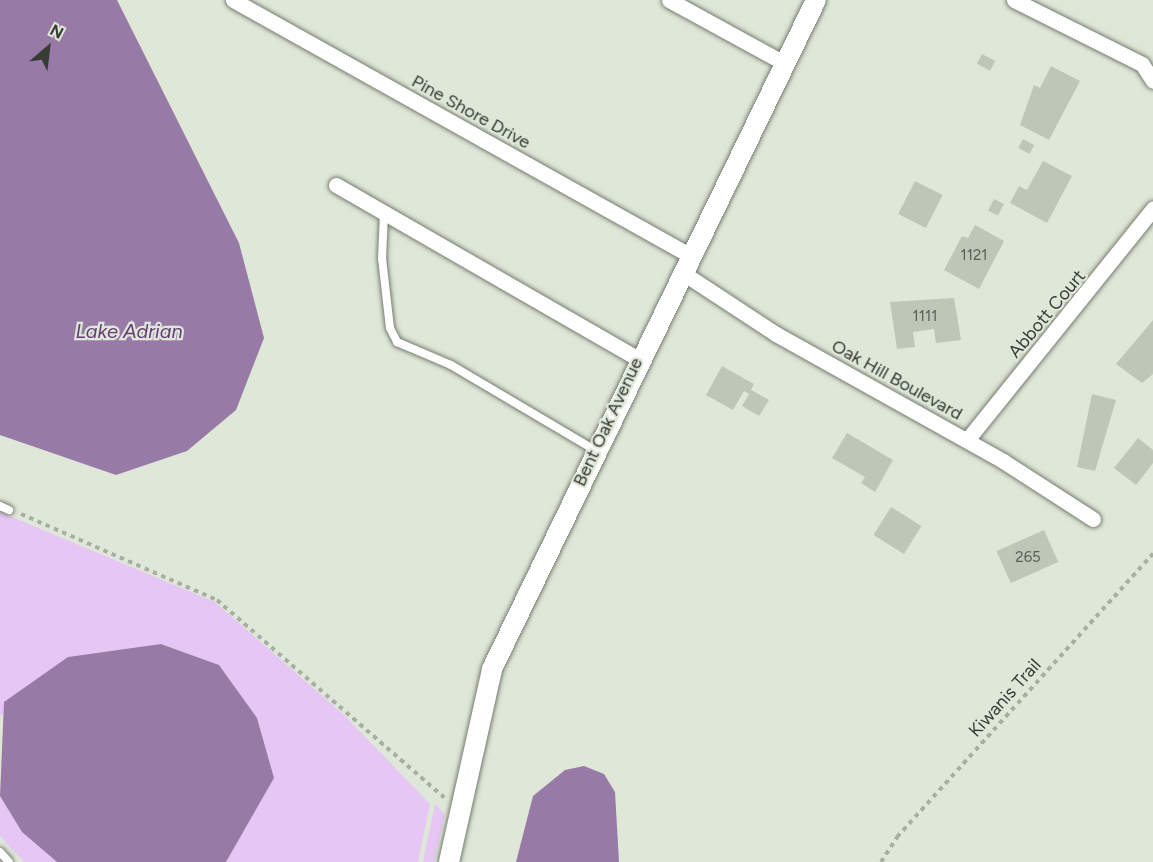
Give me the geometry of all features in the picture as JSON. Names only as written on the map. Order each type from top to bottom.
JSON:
[{"type":"street","name":"Pine Shore Drive","points":[[232,0],[687,265]]},
{"type":"street","points":[[669,0],[784,63]]},
{"type":"street","name":"Bent Oak Avenue","points":[[449,862],[485,685],[638,360],[687,265],[816,0]]},
{"type":"street","points":[[1014,0],[1147,65],[1153,81]]},
{"type":"street","points":[[336,185],[638,360]]},
{"type":"street","name":"Abbott Court","points":[[967,440],[1153,209]]},
{"type":"street","name":"Oak Hill Boulevard","points":[[687,265],[776,334],[967,440],[1093,519]]},
{"type":"lane","points":[[384,213],[382,258],[390,328],[397,342],[451,365],[595,450]]},
{"type":"lane","points":[[0,506],[9,510]]},
{"type":"lane","points":[[0,852],[9,862]]},
{"type":"path","points":[[9,510],[217,600],[459,808]]},
{"type":"path","name":"Kiwanis Trail","points":[[881,862],[897,837],[1153,554]]},
{"type":"shaded area","points":[[0,512],[215,602],[344,715],[430,804],[418,862],[226,862],[274,778],[257,718],[219,665],[162,644],[68,657],[0,716]]},
{"type":"shaded area","points":[[0,796],[22,832],[57,862],[24,862],[6,843],[0,835]]},
{"type":"shaded area","points":[[435,804],[445,815],[434,862],[423,862]]},
{"type":"water","name":"Lake Adrian","points":[[0,0],[117,0],[239,243],[264,338],[236,410],[187,451],[116,475],[0,435]]},
{"type":"water","points":[[161,644],[219,665],[257,718],[274,778],[226,862],[57,862],[22,832],[0,796],[4,702],[68,657]]},
{"type":"water","points":[[584,766],[604,774],[615,792],[619,862],[516,862],[533,796],[565,770]]},
{"type":"building","points":[[982,54],[995,61],[990,71],[977,64]]},
{"type":"building","points":[[1051,66],[1080,81],[1049,140],[1020,125],[1034,85],[1040,88]]},
{"type":"building","points":[[1023,139],[1034,145],[1030,154],[1018,148]]},
{"type":"building","points":[[1043,161],[1072,176],[1047,223],[1010,203],[1019,186],[1027,190]]},
{"type":"building","points":[[915,181],[943,195],[926,228],[898,214]]},
{"type":"building","points":[[994,199],[1004,204],[998,216],[988,211]]},
{"type":"building","points":[[975,225],[1004,241],[979,289],[944,270],[962,236],[968,238]]},
{"type":"building","points":[[954,298],[961,340],[936,343],[934,329],[913,332],[915,347],[897,349],[890,302]]},
{"type":"building","points":[[1153,320],[1153,374],[1142,383],[1116,364]]},
{"type":"building","points":[[722,366],[754,384],[751,390],[769,400],[759,416],[742,406],[749,394],[744,391],[733,410],[706,395]]},
{"type":"building","points":[[1092,394],[1116,400],[1095,471],[1077,467]]},
{"type":"building","points":[[847,433],[893,460],[875,492],[861,483],[865,477],[832,458]]},
{"type":"building","points":[[1138,438],[1153,450],[1153,463],[1136,485],[1114,468]]},
{"type":"building","points":[[891,507],[922,526],[904,554],[874,535]]},
{"type":"building","points":[[1044,530],[1058,562],[1011,583],[996,551]]}]
